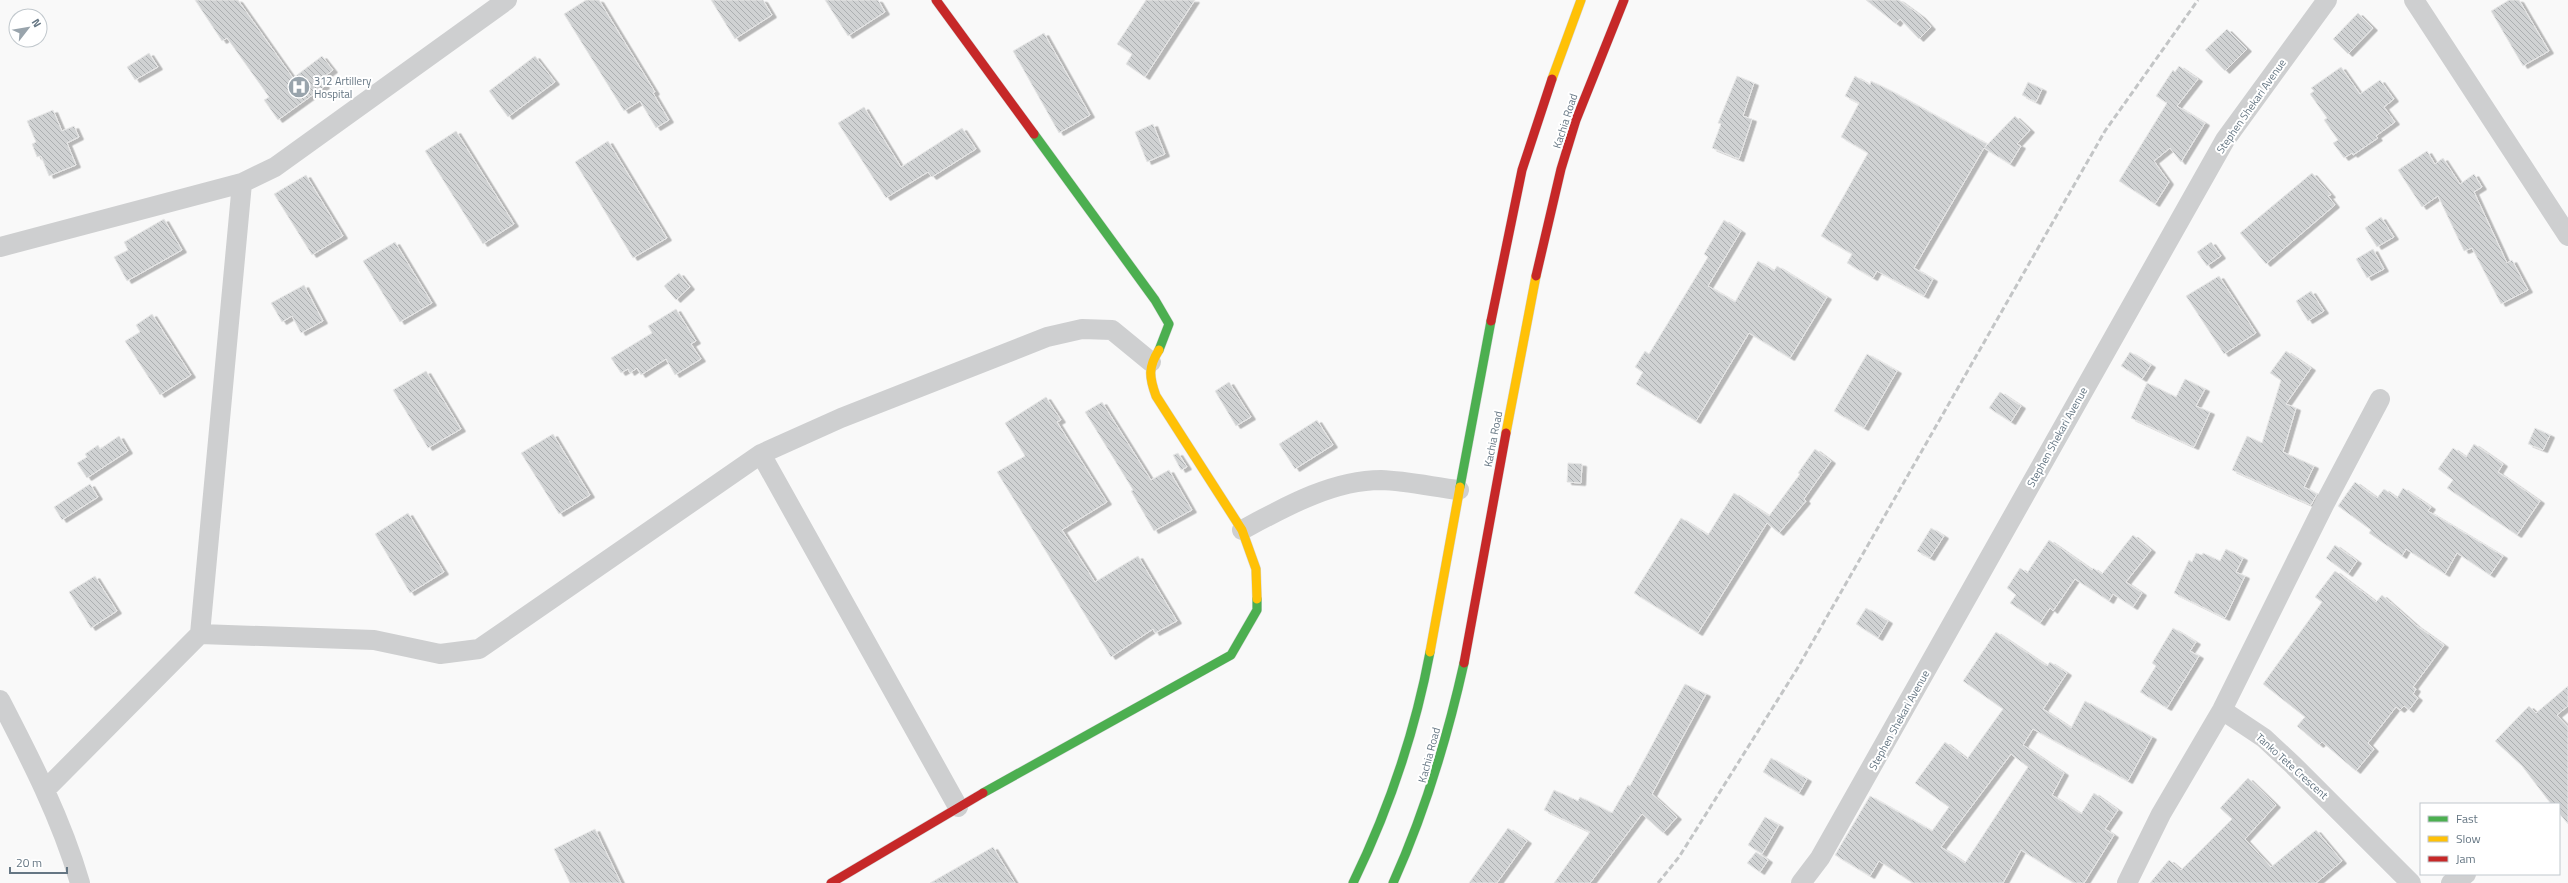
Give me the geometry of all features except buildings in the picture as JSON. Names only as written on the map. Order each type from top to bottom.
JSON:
[{"type":"main road","points":[[831,883],[958,807],[1231,655],[1257,610],[1256,569],[1242,530],[1156,396],[1149,378],[1151,362],[1163,344],[1169,324],[1155,300],[936,0]]},
{"type":"main road","points":[[1353,883],[1375,838],[1410,735],[1427,666],[1504,250],[1522,170],[1564,44],[1581,0]]},
{"type":"main road","name":"Kachia Road","points":[[1394,883],[1425,812],[1461,680],[1537,271],[1559,179],[1577,118],[1624,0]]},
{"type":"street","points":[[0,248],[242,183],[275,167],[507,0]]},
{"type":"street","name":"Stephen Shekari Avenue","points":[[1801,883],[1820,858],[2225,140],[2327,0]]},
{"type":"street","points":[[2414,0],[2568,236]]},
{"type":"street","points":[[46,789],[200,634],[242,183]]},
{"type":"street","points":[[200,634],[374,640],[440,654],[479,649],[761,454],[863,409],[1047,337],[1082,329],[1112,330],[1151,362]]},
{"type":"street","points":[[2127,883],[2161,814],[2222,710],[2324,503],[2380,399]]},
{"type":"street","points":[[761,454],[958,807]]},
{"type":"street","points":[[1242,530],[1291,503],[1354,482],[1381,480],[1459,490]]},
{"type":"street","points":[[0,700],[46,789],[67,840],[80,883]]},
{"type":"street","name":"Tanko Tete Crescent","points":[[2222,710],[2264,738],[2411,883]]},
{"type":"street","points":[[2451,883],[2464,875]]},
{"type":"railway","points":[[1658,883],[1679,857],[1797,669],[2105,131],[2198,0]]},
{"type":"traffic: fast","points":[[1034,134],[1155,300],[1169,324],[1159,350]]},
{"type":"traffic: fast","points":[[1460,487],[1491,321]]},
{"type":"traffic: fast","points":[[983,793],[1231,655],[1257,610],[1257,599]]},
{"type":"traffic: fast","points":[[1353,883],[1378,828],[1399,770],[1417,712],[1430,652]]},
{"type":"traffic: fast","points":[[1393,883],[1405,856],[1434,775],[1443,747],[1464,663]]},
{"type":"traffic: slow","points":[[1552,79],[1581,0]]},
{"type":"traffic: slow","points":[[1506,433],[1536,276]]},
{"type":"traffic: slow","points":[[1159,350],[1151,367],[1151,378],[1156,396],[1242,530],[1256,569],[1257,599]]},
{"type":"traffic: slow","points":[[1430,652],[1460,487]]},
{"type":"traffic: jam","points":[[936,0],[1034,134]]},
{"type":"traffic: jam","points":[[1536,276],[1561,169],[1576,120],[1624,0]]},
{"type":"traffic: jam","points":[[1491,321],[1522,170],[1552,79]]},
{"type":"traffic: jam","points":[[1464,663],[1506,433]]},
{"type":"traffic: jam","points":[[831,883],[983,793]]},
{"type":"place","name":"312 Artillery Hospital","points":[[299,87]]}]
